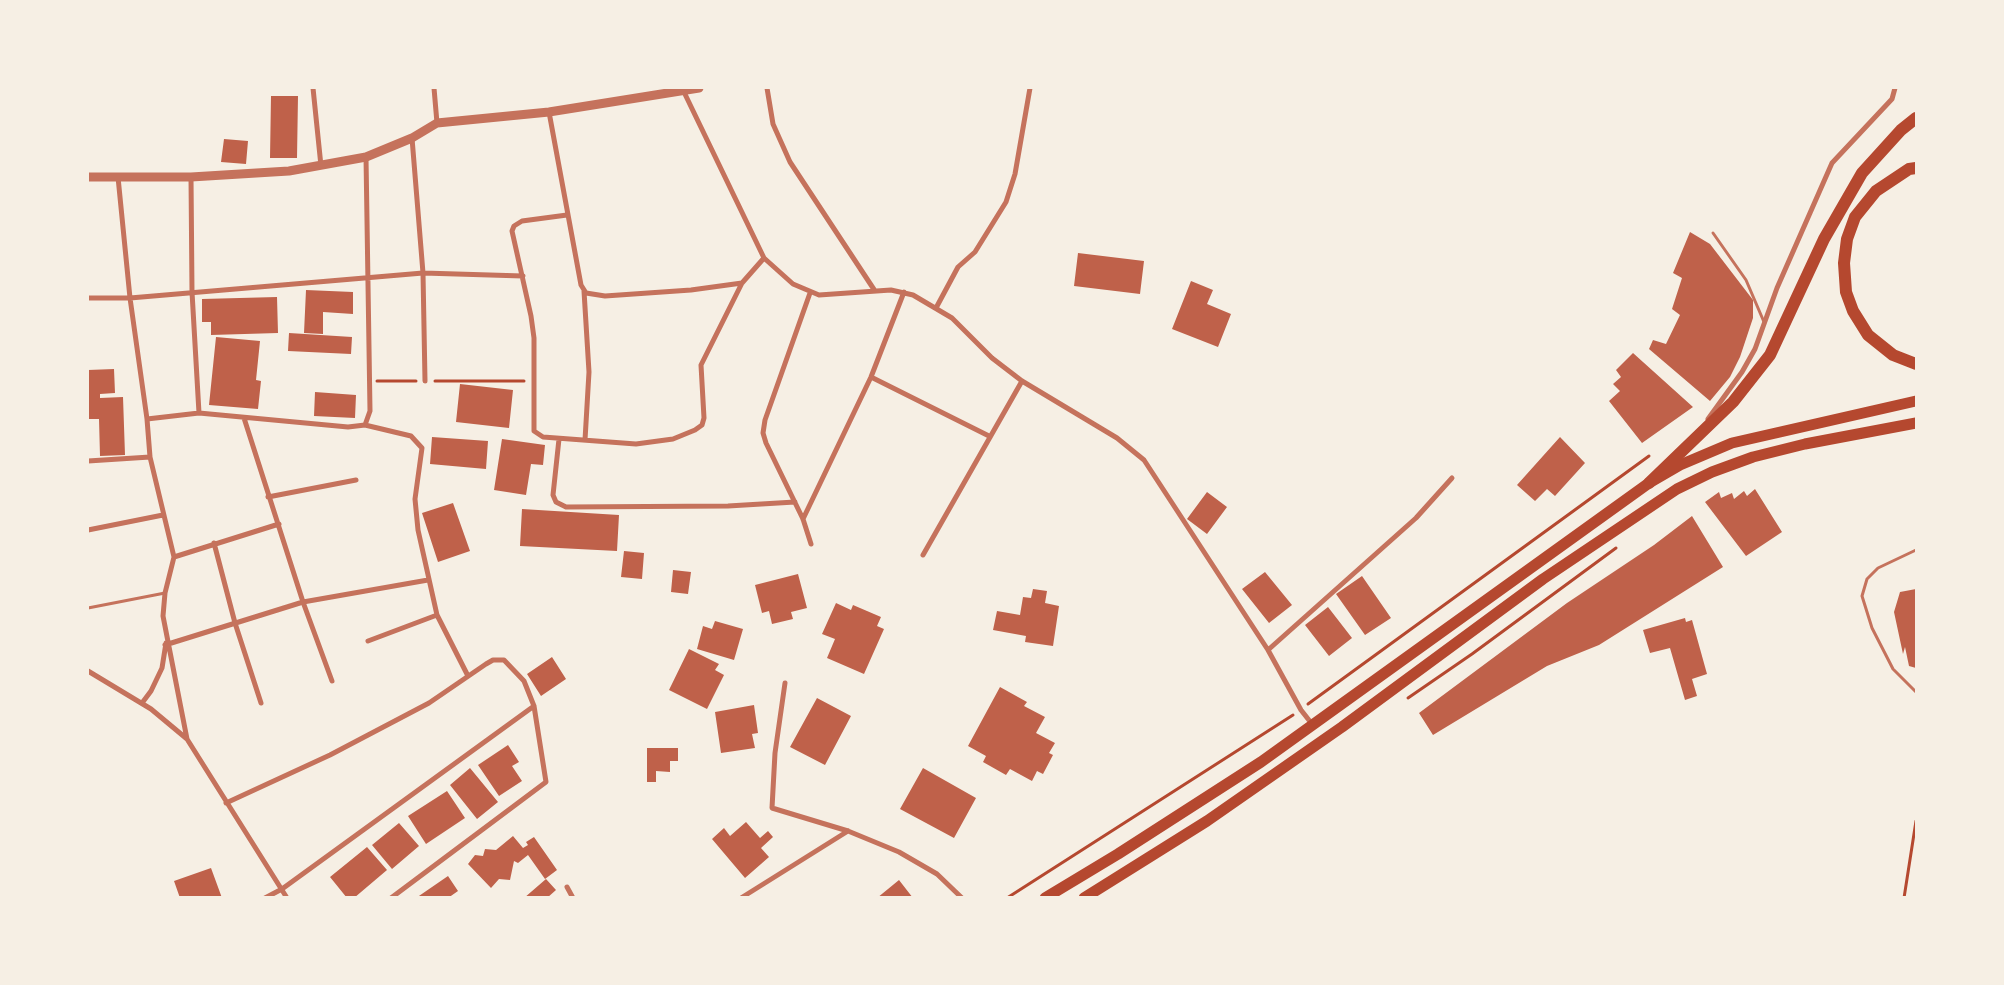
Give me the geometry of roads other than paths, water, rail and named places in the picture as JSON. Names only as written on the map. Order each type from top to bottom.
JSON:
[{"type":"highway","points":[[1648,483],[1733,402],[1770,355],[1824,238],[1862,173],[1901,130],[1916,118]]},
{"type":"highway","points":[[1916,168],[1909,169],[1876,191],[1855,217],[1847,239],[1844,263],[1846,292],[1850,305],[1868,335],[1893,355],[1916,364]]},
{"type":"highway","points":[[1045,898],[1118,854],[1245,772],[1648,483],[1680,465],[1732,443],[1916,400]]},
{"type":"highway","points":[[1084,898],[1207,821],[1342,727],[1543,579],[1677,489],[1712,472],[1753,458],[1805,444],[1916,423]]},
{"type":"street","points":[[313,88],[321,166]]},
{"type":"street","points":[[434,88],[437,123]]},
{"type":"street","points":[[88,177],[191,178],[289,171],[366,157],[412,138],[437,123],[549,112],[699,88]]},
{"type":"street","points":[[767,88],[773,124],[790,162],[875,291]]},
{"type":"street","points":[[936,308],[958,267],[975,252],[1006,202],[1015,174],[1030,88]]},
{"type":"street","points":[[1693,439],[1742,372],[1765,324],[1780,279],[1832,163],[1885,106],[1897,88]]},
{"type":"street","points":[[683,90],[764,258],[793,284],[810,293],[827,296],[875,291],[904,292],[936,308],[952,318],[992,358],[1022,381],[1117,438],[1144,460],[1268,650],[1301,710],[1312,724]]},
{"type":"street","points":[[549,112],[567,215],[584,292],[589,372],[586,440]]},
{"type":"street","points":[[412,138],[423,273],[425,381]]},
{"type":"street","points":[[365,425],[370,411],[366,157]]},
{"type":"street","points":[[118,177],[130,298],[148,419],[150,457],[174,557],[165,593],[162,616],[187,739]]},
{"type":"street","points":[[191,178],[192,292],[199,413]]},
{"type":"street","points":[[567,215],[522,221],[514,226],[512,231],[523,276],[534,338],[534,430],[543,437],[636,444],[689,434],[701,426],[704,418],[701,365],[742,283],[764,258]]},
{"type":"street","points":[[88,298],[130,298],[423,273],[523,276]]},
{"type":"street","points":[[584,292],[605,296],[691,290],[742,283]]},
{"type":"street","points":[[803,519],[871,377],[904,292]]},
{"type":"street","points":[[810,293],[764,427],[766,443],[803,519],[811,544]]},
{"type":"street","points":[[871,377],[989,436]]},
{"type":"street","points":[[923,555],[1022,381]]},
{"type":"street","points":[[148,419],[199,413],[348,427],[365,425],[411,436],[422,448],[415,511],[428,580],[437,615],[468,676]]},
{"type":"street","points":[[244,418],[303,602],[332,681]]},
{"type":"street","points":[[559,438],[553,495],[556,502],[566,507],[728,506],[795,502]]},
{"type":"street","points":[[88,461],[150,457]]},
{"type":"street","points":[[1268,650],[1416,518],[1452,478]]},
{"type":"street","points":[[268,497],[356,480]]},
{"type":"street","points":[[88,530],[163,515]]},
{"type":"street","points":[[174,557],[279,524]]},
{"type":"street","points":[[214,543],[235,623],[261,703]]},
{"type":"street","points":[[167,644],[303,602],[428,580]]},
{"type":"street","points":[[368,641],[437,615]]},
{"type":"street","points":[[142,703],[151,691],[162,668],[167,644]]},
{"type":"street","points":[[226,803],[330,755],[421,708],[486,664],[499,659],[504,660],[513,667],[524,681],[534,706],[546,782],[391,898]]},
{"type":"street","points":[[88,671],[164,718],[187,739],[287,898]]},
{"type":"street","points":[[785,683],[775,753],[772,808],[872,840],[937,874],[962,898]]},
{"type":"street","points":[[265,898],[282,889],[534,706]]},
{"type":"street","points":[[741,898],[848,831]]},
{"type":"street","points":[[567,887],[573,898]]},
{"type":"lane","points":[[1713,233],[1746,280],[1765,324]]},
{"type":"lane","points":[[1916,550],[1878,568],[1868,579],[1862,596],[1872,628],[1893,668],[1916,692]]},
{"type":"lane","points":[[88,608],[165,593]]}]
